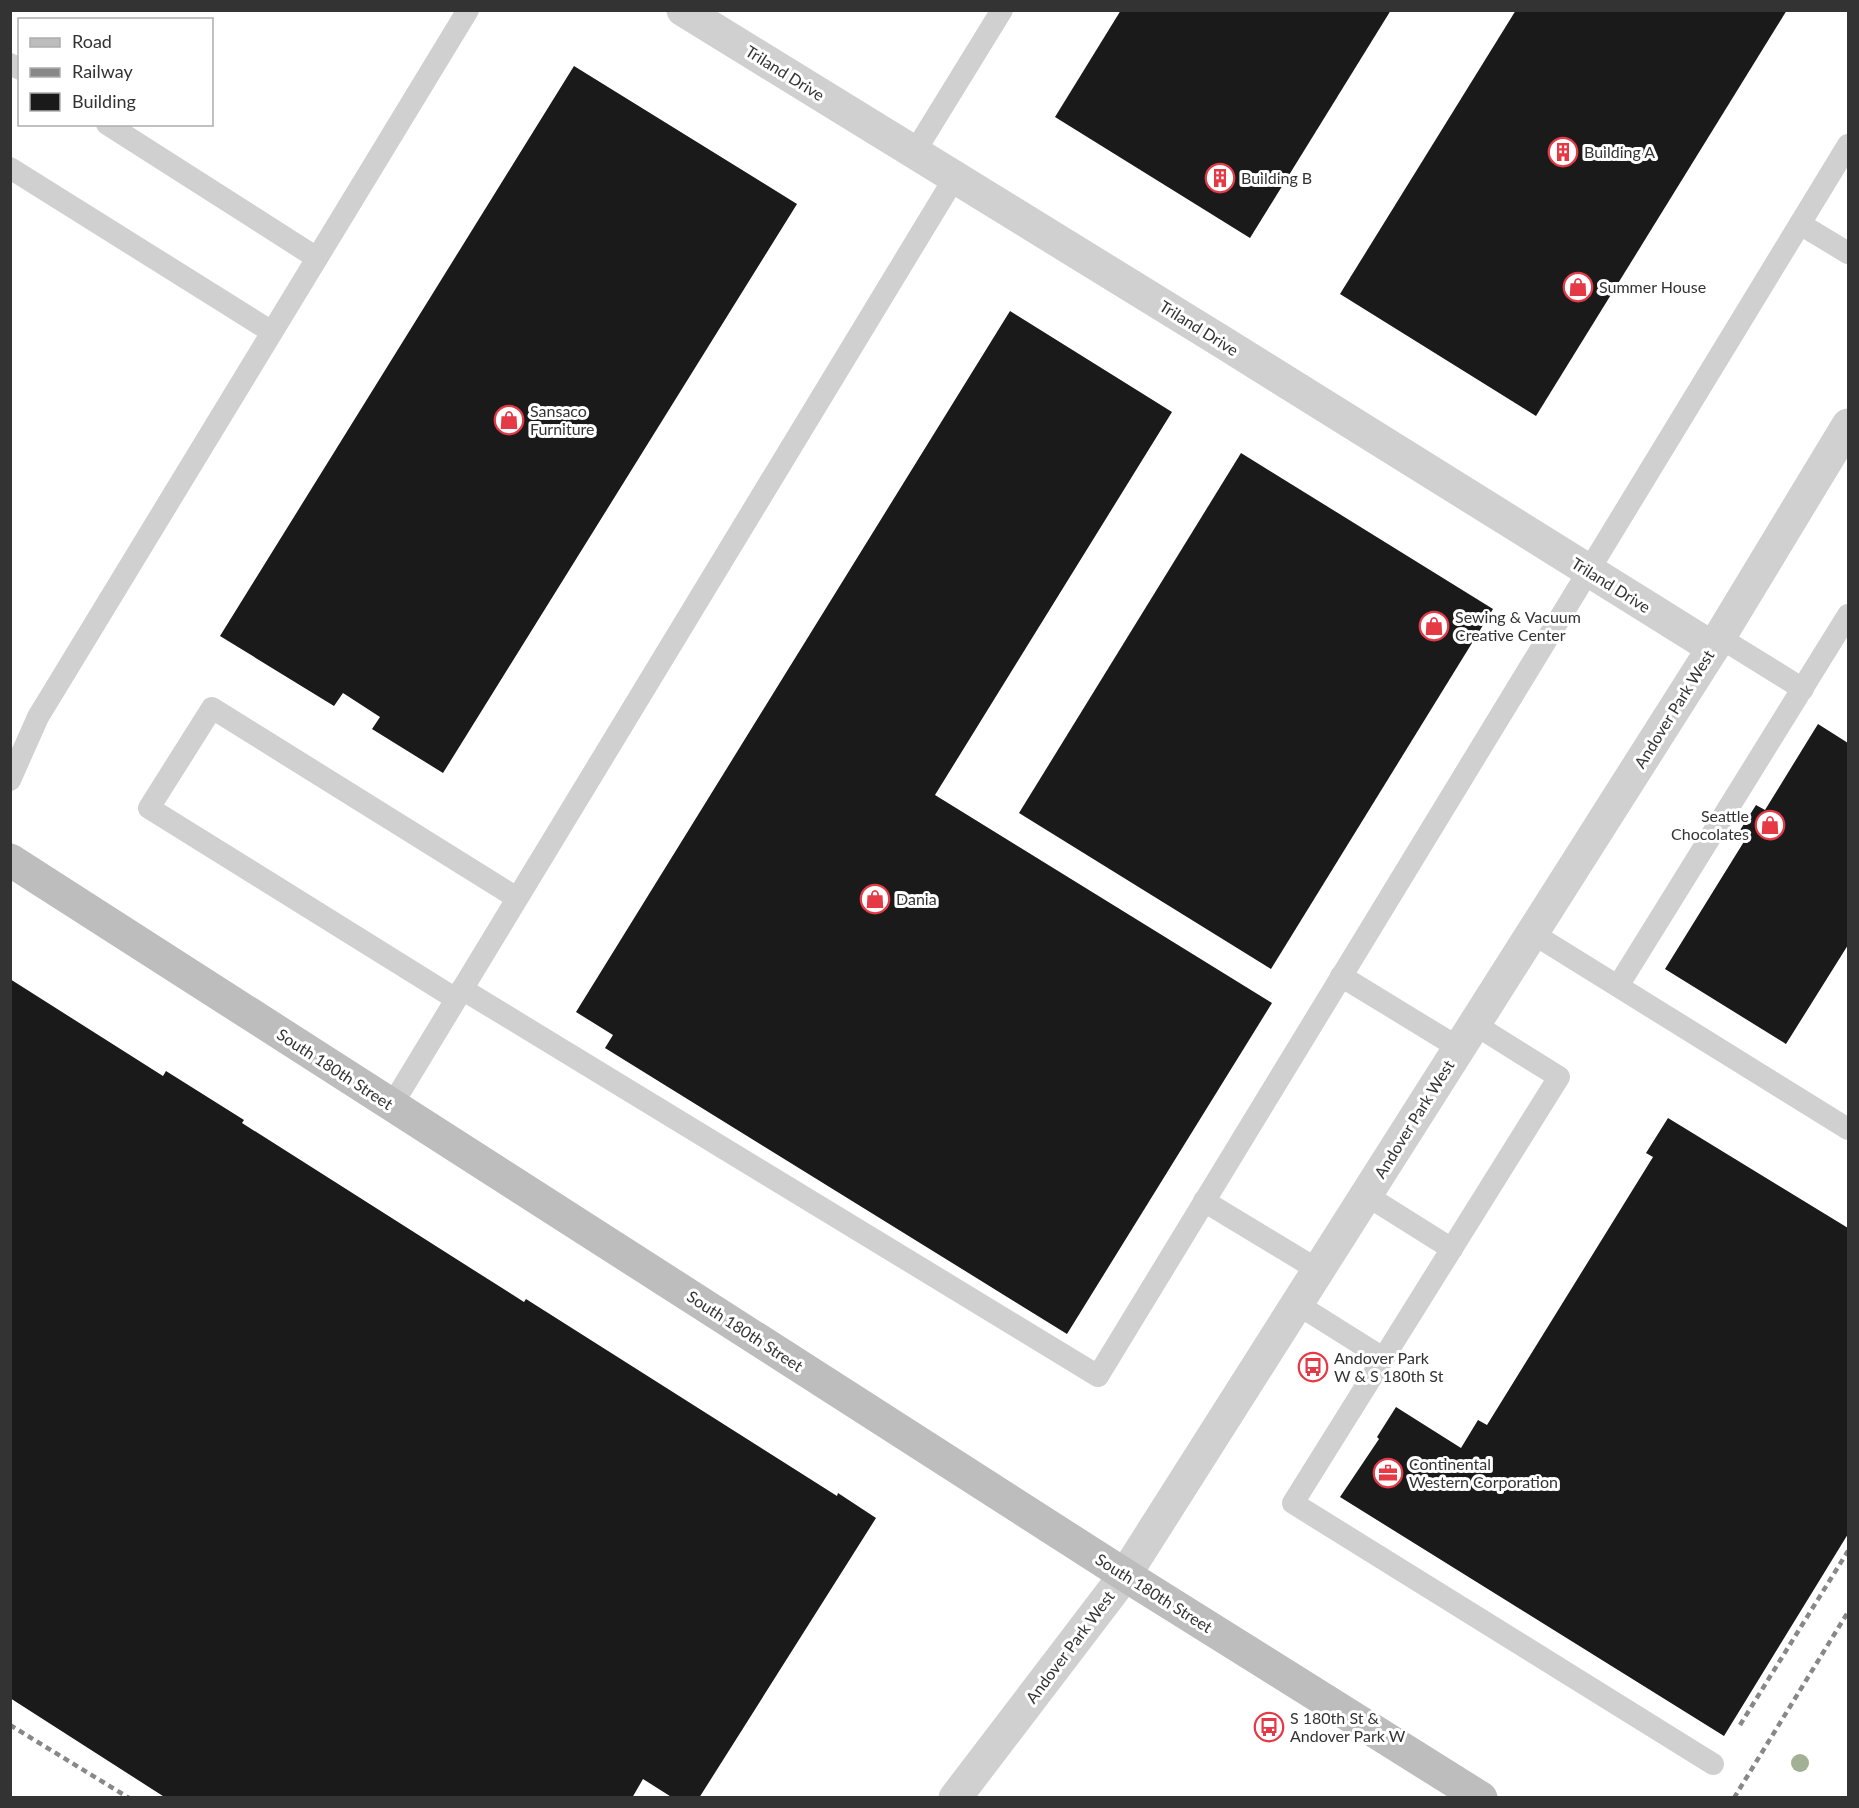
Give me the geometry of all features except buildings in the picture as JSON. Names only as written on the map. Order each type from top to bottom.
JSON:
[{"type":"main road","name":"South 180th Street","points":[[10,860],[1125,1575],[1481,1797]]},
{"type":"street","name":"Triland Drive","points":[[683,10],[1588,571],[1716,643]]},
{"type":"street","name":"Andover Park West","points":[[955,1797],[1125,1575],[1716,643],[1848,424]]},
{"type":"lane","points":[[10,780],[38,717],[468,10]]},
{"type":"lane","points":[[914,153],[1002,10]]},
{"type":"lane","points":[[110,126],[317,258]]},
{"type":"lane","points":[[517,898],[212,708],[150,808],[1098,1376],[1848,144]]},
{"type":"lane","points":[[10,168],[273,332]]},
{"type":"lane","points":[[392,1105],[955,177]]},
{"type":"lane","points":[[1800,224],[1848,253]]},
{"type":"lane","points":[[1618,986],[1848,615]]},
{"type":"lane","points":[[1716,643],[1803,689]]},
{"type":"lane","points":[[1532,933],[1848,1130]]},
{"type":"lane","points":[[1341,976],[1559,1077],[1293,1503],[1713,1764]]},
{"type":"lane","points":[[1366,1195],[1452,1249]]},
{"type":"lane","points":[[1204,1201],[1318,1270]]},
{"type":"lane","points":[[1297,1304],[1383,1358]]},
{"type":"railway","points":[[1740,1725],[1848,1551]]},
{"type":"railway","points":[[1734,1798],[1848,1612]]},
{"type":"railway","points":[[10,1725],[129,1798]]},
{"type":"place","name":"Building A","points":[[1563,152]]},
{"type":"place","name":"Building B","points":[[1220,178]]},
{"type":"place","name":"Summer House","points":[[1578,287]]},
{"type":"place","name":"Sansaco Furniture","points":[[509,420]]},
{"type":"place","name":"Sewing & Vacuum Creative Center","points":[[1434,626]]},
{"type":"place","name":"Seattle Chocolates","points":[[1770,825]]},
{"type":"place","name":"Dania","points":[[875,899]]},
{"type":"place","name":"Andover Park W & S 180th St","points":[[1313,1367]]},
{"type":"place","name":"Continental Western Corporation","points":[[1388,1473]]},
{"type":"place","name":"S 180th St & Andover Park W","points":[[1269,1727]]}]
